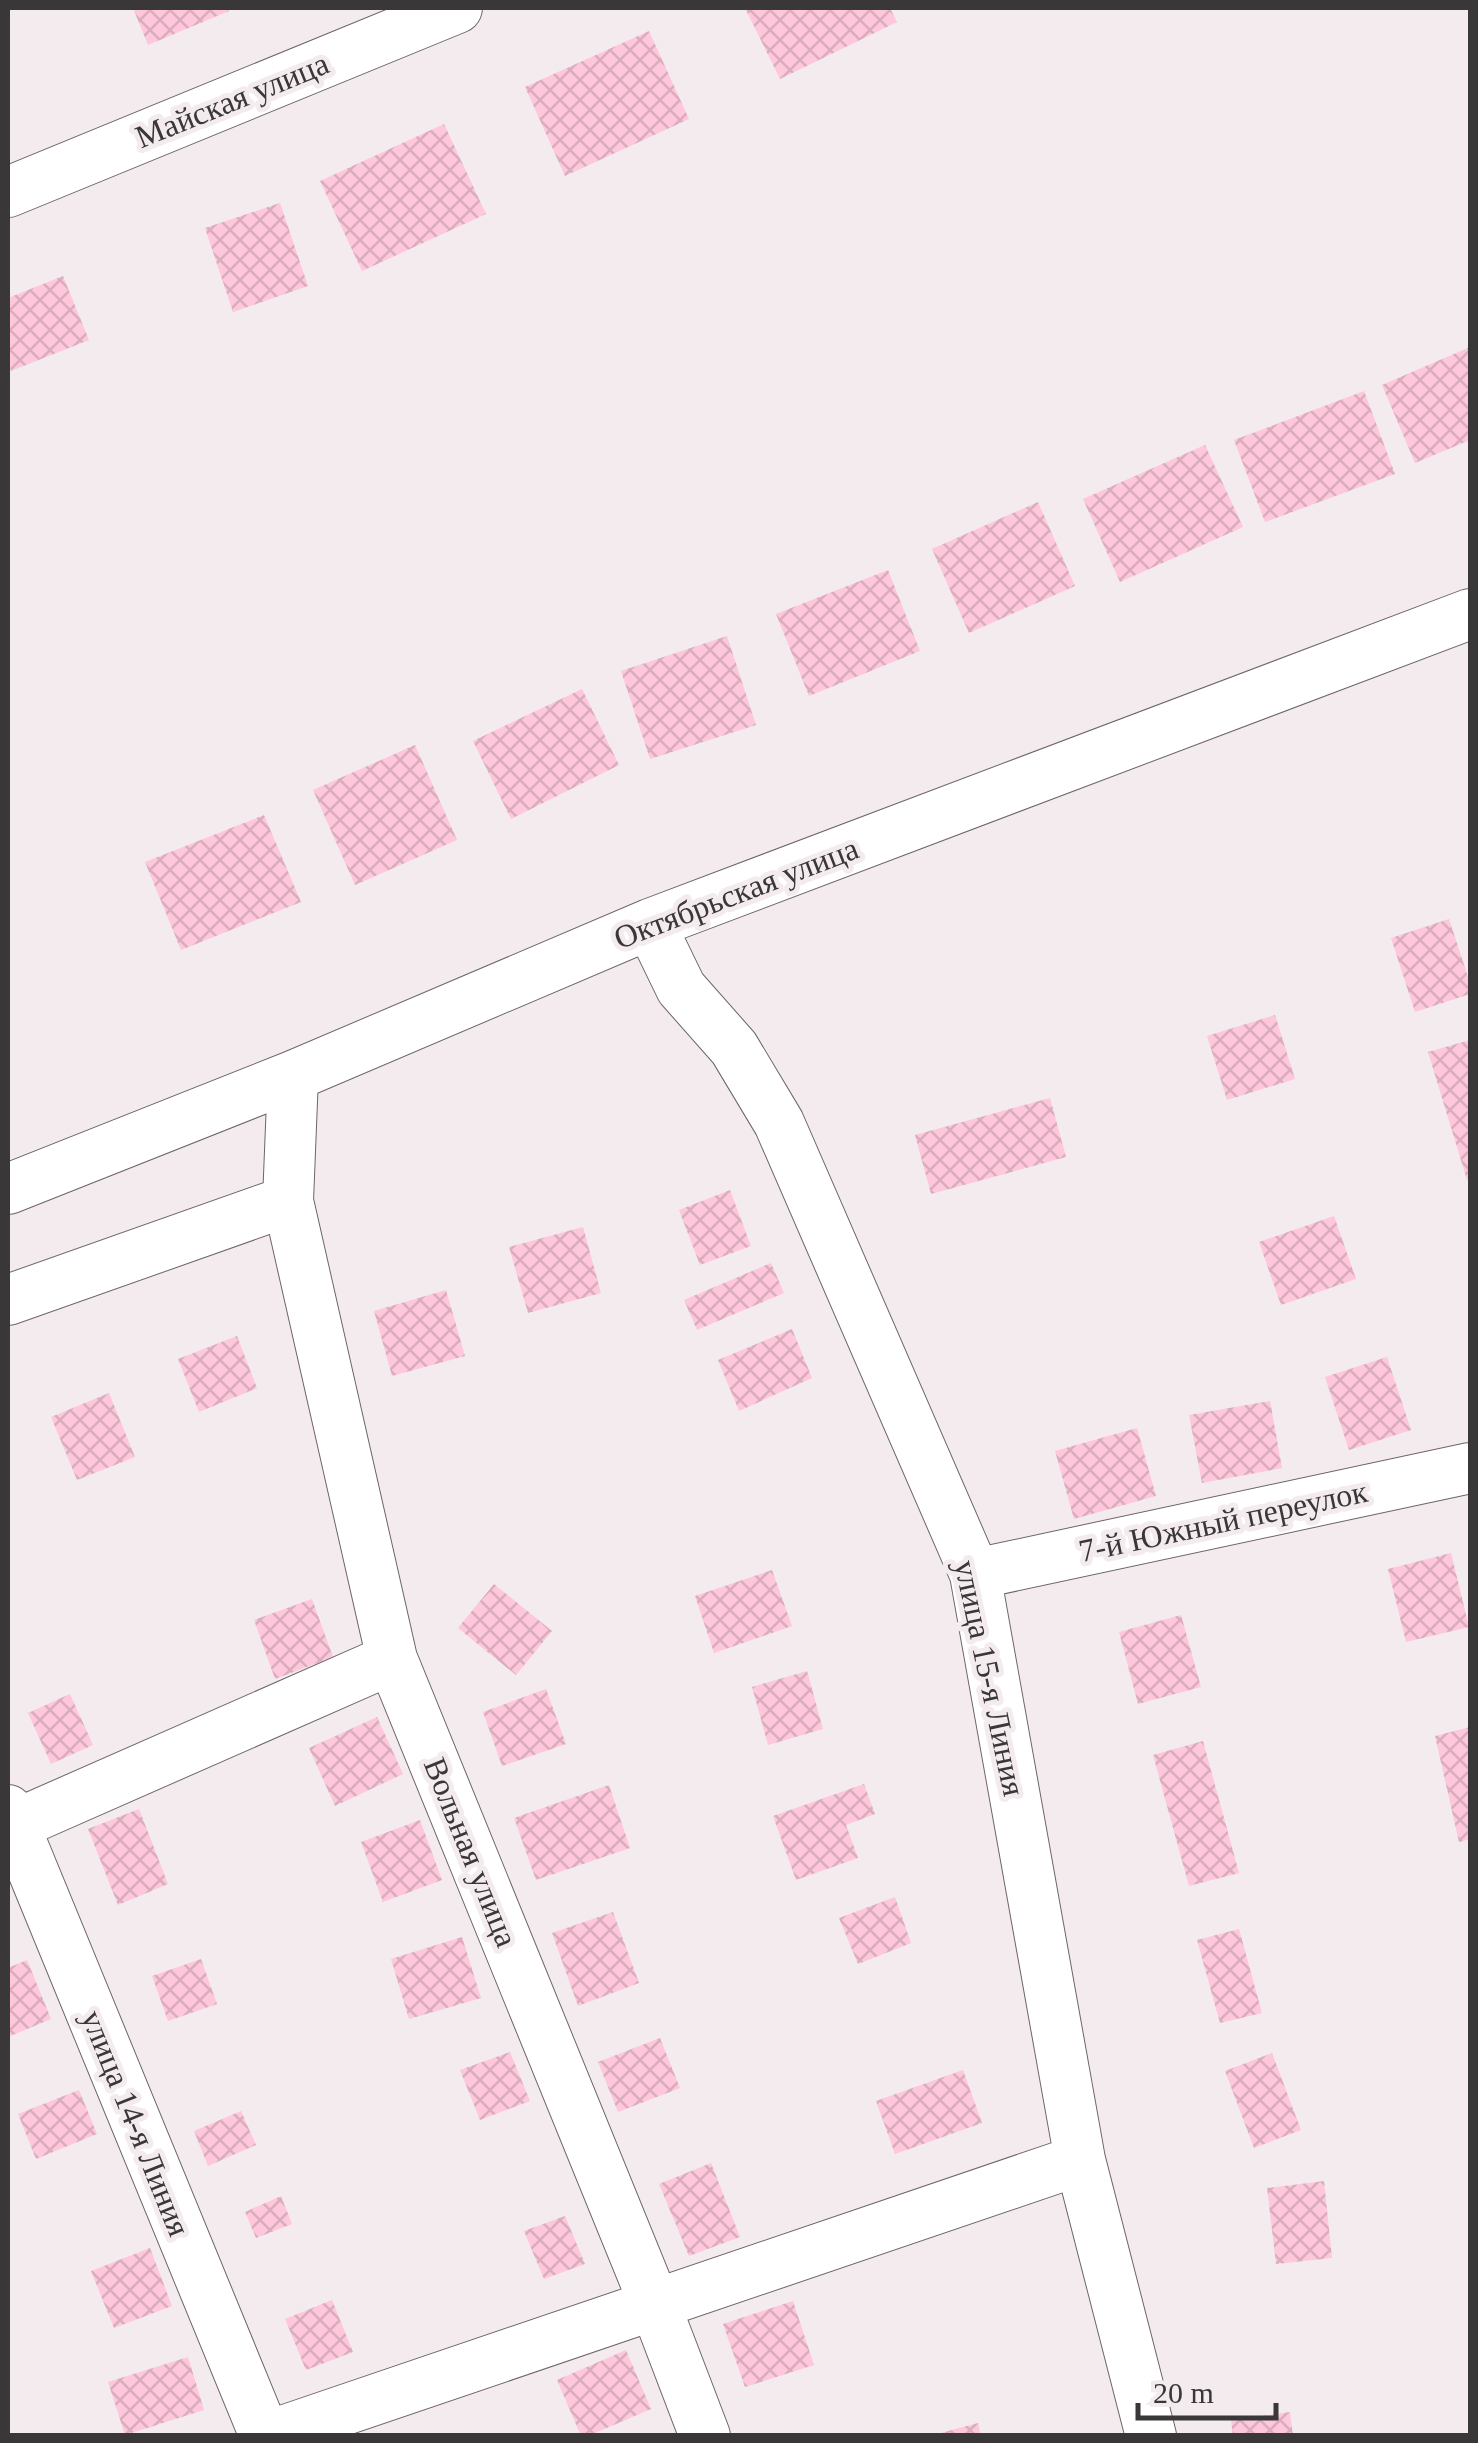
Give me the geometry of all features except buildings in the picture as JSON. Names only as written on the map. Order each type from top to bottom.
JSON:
[{"type":"street","name":"Майская улица","points":[[8,192],[457,8]]},
{"type":"street","name":"Октябрьская улица","points":[[8,1188],[294,1076],[650,924],[1470,614]]},
{"type":"street","name":"улица 15-я Линия","points":[[650,924],[681,988],[734,1048],[779,1123],[975,1574],[1080,2160],[1151,2436]]},
{"type":"street","name":"Вольная улица","points":[[294,1076],[288,1201],[392,1659],[656,2306],[705,2436]]},
{"type":"street","points":[[8,1300],[288,1201]]},
{"type":"street","name":"7-й Южный переулок","points":[[975,1574],[1470,1468]]},
{"type":"street","points":[[9,1822],[392,1659]]},
{"type":"street","name":"улица 14-я Линия","points":[[9,1822],[267,2436]]},
{"type":"street","points":[[267,2436],[1080,2160]]}]
